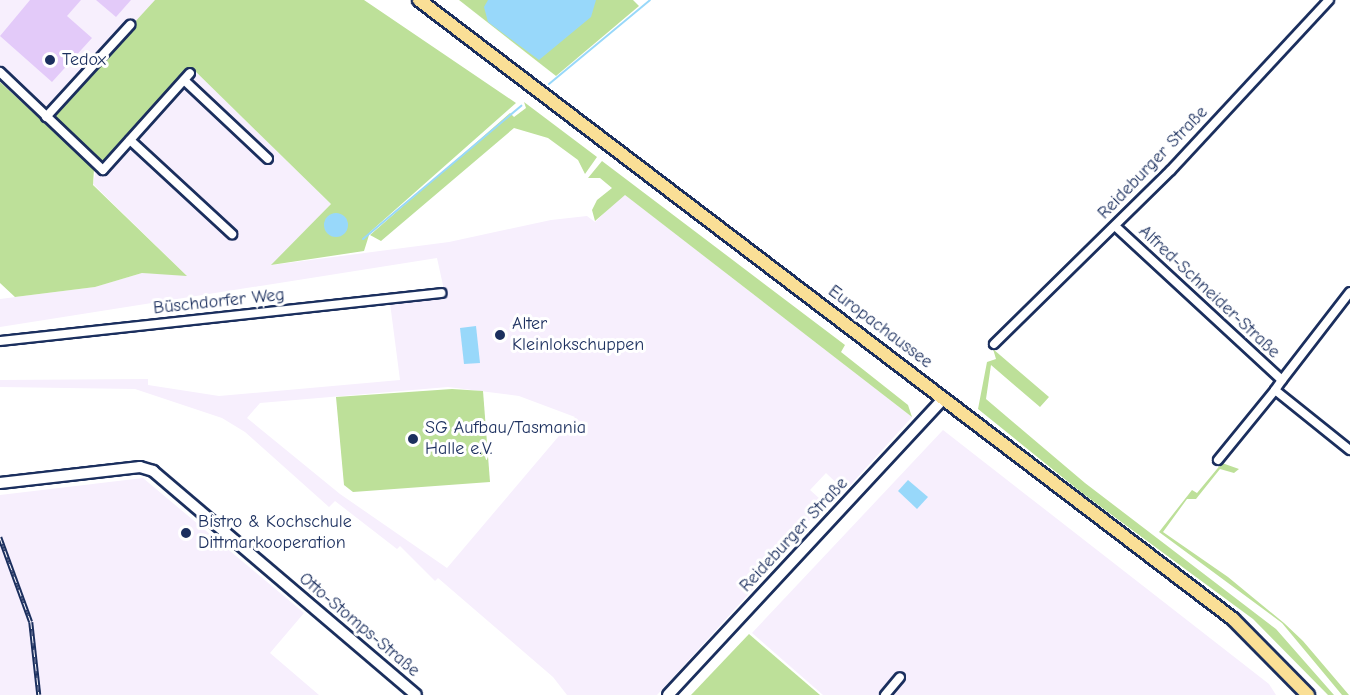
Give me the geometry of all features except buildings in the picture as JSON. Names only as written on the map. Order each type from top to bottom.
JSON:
[{"type":"main road","name":"Europachaussee","points":[[420,0],[1233,620],[1298,682],[1306,695]]},
{"type":"main road","points":[[1298,682],[1315,695]]},
{"type":"street","name":"Reideburger Straße","points":[[994,344],[1115,226],[1329,0]]},
{"type":"street","points":[[46,117],[130,25]]},
{"type":"street","points":[[0,72],[103,170],[190,73]]},
{"type":"street","points":[[184,80],[268,159]]},
{"type":"street","points":[[130,140],[232,234]]},
{"type":"street","name":"Alfred-Schneider-Straße","points":[[1115,226],[1282,380],[1218,460]]},
{"type":"street","points":[[1282,380],[1350,292]]},
{"type":"street","name":"Büschdorfer Weg","points":[[0,341],[441,293]]},
{"type":"street","points":[[1275,390],[1350,450]]},
{"type":"street","name":"Reideburger Straße","points":[[668,695],[944,398]]},
{"type":"street","name":"Otto-Stomps-Straße","points":[[0,483],[140,467],[153,471],[416,695]]},
{"type":"street","points":[[885,695],[900,677]]},
{"type":"shaded area","points":[[0,0],[217,0],[184,79],[103,169],[0,68]]},
{"type":"shaded area","points":[[194,70],[331,204],[272,265],[449,242],[551,220],[587,216],[595,222],[624,194],[912,417],[845,491],[826,473],[810,490],[829,507],[792,532],[794,544],[657,695],[567,695],[553,677],[438,578],[435,581],[400,546],[397,549],[335,501],[329,507],[245,432],[222,418],[135,389],[0,387],[0,380],[148,379],[148,385],[219,396],[400,380],[390,303],[446,299],[437,258],[0,327],[0,299],[95,287],[142,273],[186,275],[93,184],[97,165],[104,172]],"holes":[[[448,387],[519,396],[575,417],[447,568],[340,494],[247,418],[260,403]]]},
{"type":"shaded area","points":[[943,430],[1269,684],[1276,695],[823,695],[752,633]]},
{"type":"shaded area","points":[[143,478],[304,613],[270,653],[319,695],[0,695],[0,495]]},
{"type":"green space","points":[[155,0],[364,0],[516,103],[370,232],[364,251],[271,265],[331,204],[193,69],[103,169],[47,118]]},
{"type":"green space","points":[[459,0],[633,0],[639,6],[556,76]]},
{"type":"green space","points":[[0,82],[94,169],[93,185],[187,276],[142,273],[95,287],[15,297],[0,283]]},
{"type":"green space","points":[[524,102],[597,157],[585,174],[578,160],[548,138],[514,128],[381,241],[370,235],[510,113],[514,117],[526,108]]},
{"type":"green space","points":[[602,161],[845,345],[841,352],[908,405],[912,417],[625,195],[595,221],[592,210],[597,200],[612,188],[600,178],[588,178]]},
{"type":"green space","points":[[993,349],[1049,397],[1040,407],[991,365],[986,399],[1085,483],[1276,629],[1334,695],[1328,695],[1253,619],[1082,493],[978,409],[987,362],[996,359]]},
{"type":"green space","name":"SG Aufbau/Tasmania Halle e.V.","points":[[452,389],[483,391],[490,482],[353,492],[344,485],[336,397]]},
{"type":"green space","points":[[1222,463],[1239,469],[1234,473],[1220,469],[1196,499],[1187,499],[1163,532],[1228,577],[1284,623],[1303,641],[1349,695],[1342,695],[1282,623],[1159,532],[1192,490],[1197,493]]},
{"type":"green space","points":[[749,634],[820,695],[691,695]]},
{"type":"water","points":[[488,0],[596,0],[591,17],[539,60],[488,22],[484,7]]},
{"type":"water","points":[[336,213],[345,216],[348,225],[345,234],[336,237],[327,234],[324,225],[327,216]]},
{"type":"water","points":[[476,326],[480,363],[464,364],[460,328]]},
{"type":"water","points":[[908,480],[928,497],[917,509],[898,491]]},
{"type":"waterway","points":[[549,84],[650,0]]},
{"type":"waterway","points":[[363,239],[521,106]]},
{"type":"railway","points":[[0,537],[31,622],[39,695]]},
{"type":"place","name":"Tedox","points":[[50,60]]},
{"type":"place","name":"Alter Kleinlokschuppen","points":[[500,335]]},
{"type":"place","name":"SG Aufbau/Tasmania Halle e.V.","points":[[413,439]]},
{"type":"place","name":"Bistro & Kochschule Dittmarkooperation","points":[[186,533]]}]
